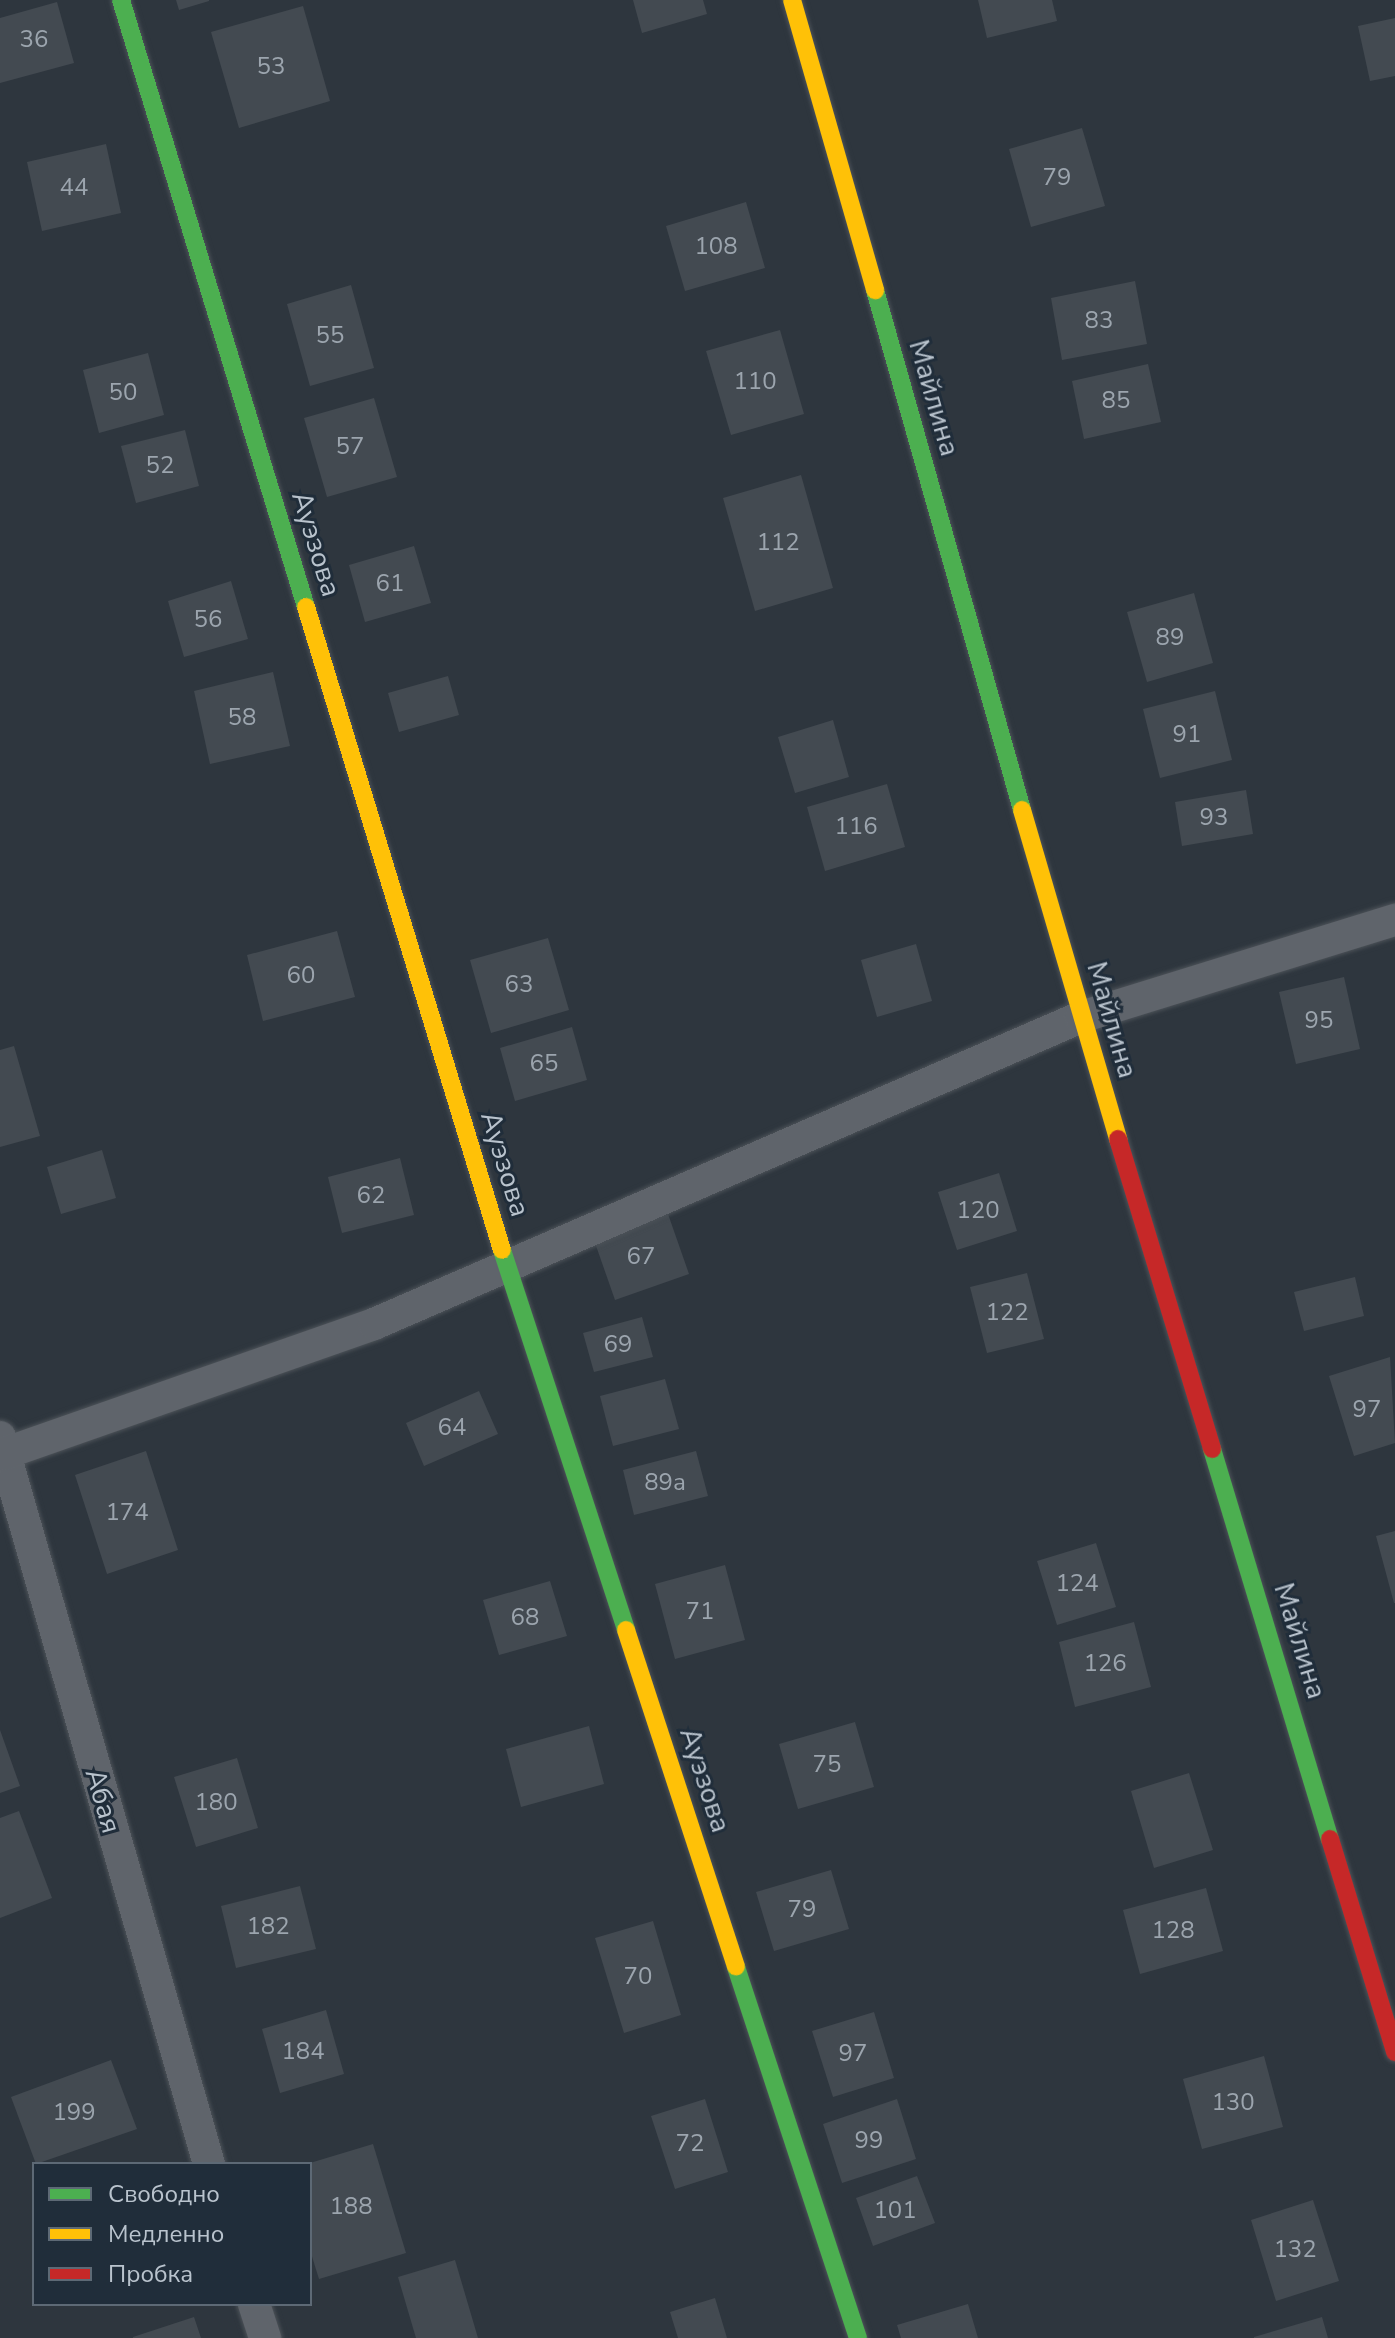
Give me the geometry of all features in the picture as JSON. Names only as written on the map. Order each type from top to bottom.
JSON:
[{"type":"street","name":"Ауэзова","points":[[121,0],[507,1266],[858,2338]]},
{"type":"street","name":"Майлина","points":[[792,0],[1081,1017],[1395,2052]]},
{"type":"street","points":[[1,1449],[374,1324],[1081,1017],[1395,920]]},
{"type":"street","name":"Абая","points":[[1,1449],[208,2162]]},
{"type":"street","points":[[255,2306],[265,2338]]},
{"type":"building","points":[[176,0],[209,0],[209,1],[179,10]]},
{"type":"building","points":[[633,0],[703,0],[707,14],[642,33]]},
{"type":"building","points":[[978,0],[1052,0],[1057,21],[987,38]]},
{"type":"building","points":[[57,2],[74,63],[0,83],[0,18]]},
{"type":"building","points":[[303,6],[330,101],[239,128],[211,32]]},
{"type":"building","points":[[1395,18],[1395,76],[1370,81],[1358,26]]},
{"type":"building","points":[[1082,128],[1105,206],[1031,227],[1009,149]]},
{"type":"building","points":[[106,144],[121,213],[42,231],[27,162]]},
{"type":"building","points":[[746,202],[765,268],[685,291],[666,226]]},
{"type":"building","points":[[1135,281],[1147,344],[1062,360],[1051,298]]},
{"type":"building","points":[[351,285],[374,368],[310,386],[287,304]]},
{"type":"building","points":[[780,330],[804,414],[731,435],[706,351]]},
{"type":"building","points":[[148,353],[164,415],[99,433],[83,370]]},
{"type":"building","points":[[1148,364],[1161,422],[1084,439],[1072,381]]},
{"type":"building","points":[[374,398],[397,477],[327,497],[304,418]]},
{"type":"building","points":[[185,430],[199,486],[136,503],[121,446]]},
{"type":"building","points":[[801,475],[833,588],[755,611],[723,498]]},
{"type":"building","points":[[414,546],[431,603],[365,622],[349,565]]},
{"type":"building","points":[[231,581],[248,639],[184,657],[168,601]]},
{"type":"building","points":[[1194,593],[1213,663],[1147,682],[1127,612]]},
{"type":"building","points":[[273,672],[290,746],[210,764],[194,691]]},
{"type":"building","points":[[448,676],[459,715],[399,732],[388,693]]},
{"type":"building","points":[[1215,691],[1232,760],[1160,778],[1143,709]]},
{"type":"building","points":[[833,720],[849,777],[795,793],[778,737]]},
{"type":"building","points":[[887,784],[905,847],[825,871],[807,807]]},
{"type":"building","points":[[1246,790],[1253,834],[1182,846],[1175,802]]},
{"type":"building","points":[[337,931],[355,997],[263,1021],[247,955]]},
{"type":"building","points":[[548,938],[569,1010],[491,1033],[470,960]]},
{"type":"building","points":[[916,944],[932,1001],[877,1017],[861,960]]},
{"type":"building","points":[[1344,977],[1360,1049],[1296,1064],[1279,992]]},
{"type":"building","points":[[572,1027],[587,1080],[515,1101],[500,1048]]},
{"type":"building","points":[[14,1046],[40,1136],[0,1147],[0,1050]]},
{"type":"building","points":[[102,1150],[116,1198],[61,1214],[47,1167]]},
{"type":"building","points":[[400,1158],[414,1215],[342,1233],[328,1177]]},
{"type":"building","points":[[999,1173],[1017,1231],[957,1250],[938,1192]]},
{"type":"building","points":[[668,1214],[689,1274],[615,1300],[594,1240]]},
{"type":"building","points":[[1027,1273],[1044,1339],[987,1353],[970,1287]]},
{"type":"building","points":[[1355,1277],[1364,1316],[1304,1331],[1294,1292]]},
{"type":"building","points":[[642,1317],[653,1357],[594,1372],[583,1333]]},
{"type":"building","points":[[1390,1357],[1395,1443],[1354,1456],[1329,1376]]},
{"type":"building","points":[[665,1379],[679,1429],[613,1446],[600,1396]]},
{"type":"building","points":[[479,1391],[498,1434],[424,1466],[406,1423]]},
{"type":"building","points":[[146,1451],[178,1550],[107,1574],[75,1475]]},
{"type":"building","points":[[696,1451],[708,1496],[634,1515],[623,1470]]},
{"type":"building","points":[[1395,1531],[1395,1603],[1394,1603],[1376,1536]]},
{"type":"building","points":[[1096,1543],[1116,1607],[1057,1625],[1037,1561]]},
{"type":"building","points":[[725,1565],[745,1640],[675,1659],[655,1584]]},
{"type":"building","points":[[550,1581],[567,1636],[499,1655],[483,1600]]},
{"type":"building","points":[[1134,1622],[1151,1687],[1075,1707],[1059,1642]]},
{"type":"building","points":[[855,1722],[874,1787],[798,1809],[779,1744]]},
{"type":"building","points":[[589,1726],[604,1784],[521,1807],[506,1749]]},
{"type":"building","points":[[0,1730],[20,1786],[0,1793]]},
{"type":"building","points":[[237,1758],[258,1828],[196,1847],[174,1777]]},
{"type":"building","points":[[1189,1773],[1213,1850],[1154,1868],[1131,1791]]},
{"type":"building","points":[[19,1811],[52,1898],[0,1918],[0,1818]]},
{"type":"building","points":[[831,1870],[849,1929],[774,1951],[756,1892]]},
{"type":"building","points":[[300,1886],[316,1949],[236,1968],[221,1906]]},
{"type":"building","points":[[1206,1888],[1223,1951],[1140,1974],[1123,1910]]},
{"type":"building","points":[[653,1921],[681,2015],[624,2033],[595,1938]]},
{"type":"building","points":[[326,2010],[344,2074],[280,2093],[262,2029]]},
{"type":"building","points":[[874,2012],[894,2078],[833,2097],[812,2031]]},
{"type":"building","points":[[1264,2056],[1283,2127],[1202,2149],[1183,2079]]},
{"type":"building","points":[[111,2060],[137,2129],[35,2162],[11,2097]]},
{"type":"building","points":[[705,2099],[728,2172],[675,2189],[651,2116]]},
{"type":"building","points":[[897,2099],[916,2159],[842,2183],[823,2124]]},
{"type":"building","points":[[373,2144],[406,2253],[319,2279],[312,2256],[312,2162]]},
{"type":"building","points":[[917,2176],[935,2223],[873,2246],[856,2198]]},
{"type":"building","points":[[1313,2200],[1339,2281],[1276,2301],[1251,2220]]},
{"type":"building","points":[[455,2260],[478,2338],[416,2338],[398,2277]]},
{"type":"building","points":[[715,2298],[727,2338],[678,2338],[670,2312]]},
{"type":"building","points":[[968,2304],[978,2338],[901,2338],[897,2325]]},
{"type":"building","points":[[194,2317],[201,2338],[133,2338],[133,2337]]},
{"type":"building","points":[[1322,2317],[1328,2338],[1254,2338],[1254,2337]]},
{"type":"traffic: fast","points":[[121,0],[306,607]]},
{"type":"traffic: fast","points":[[875,290],[1022,810]]},
{"type":"traffic: fast","points":[[502,1250],[626,1630]]},
{"type":"traffic: fast","points":[[1212,1449],[1330,1839]]},
{"type":"traffic: fast","points":[[736,1967],[858,2338]]},
{"type":"traffic: slow","points":[[792,0],[875,290]]},
{"type":"traffic: slow","points":[[306,607],[502,1250]]},
{"type":"traffic: slow","points":[[1022,810],[1118,1139]]},
{"type":"traffic: slow","points":[[626,1630],[736,1967]]},
{"type":"traffic: jam","points":[[1118,1139],[1212,1449]]},
{"type":"traffic: jam","points":[[1330,1839],[1395,2052]]}]
